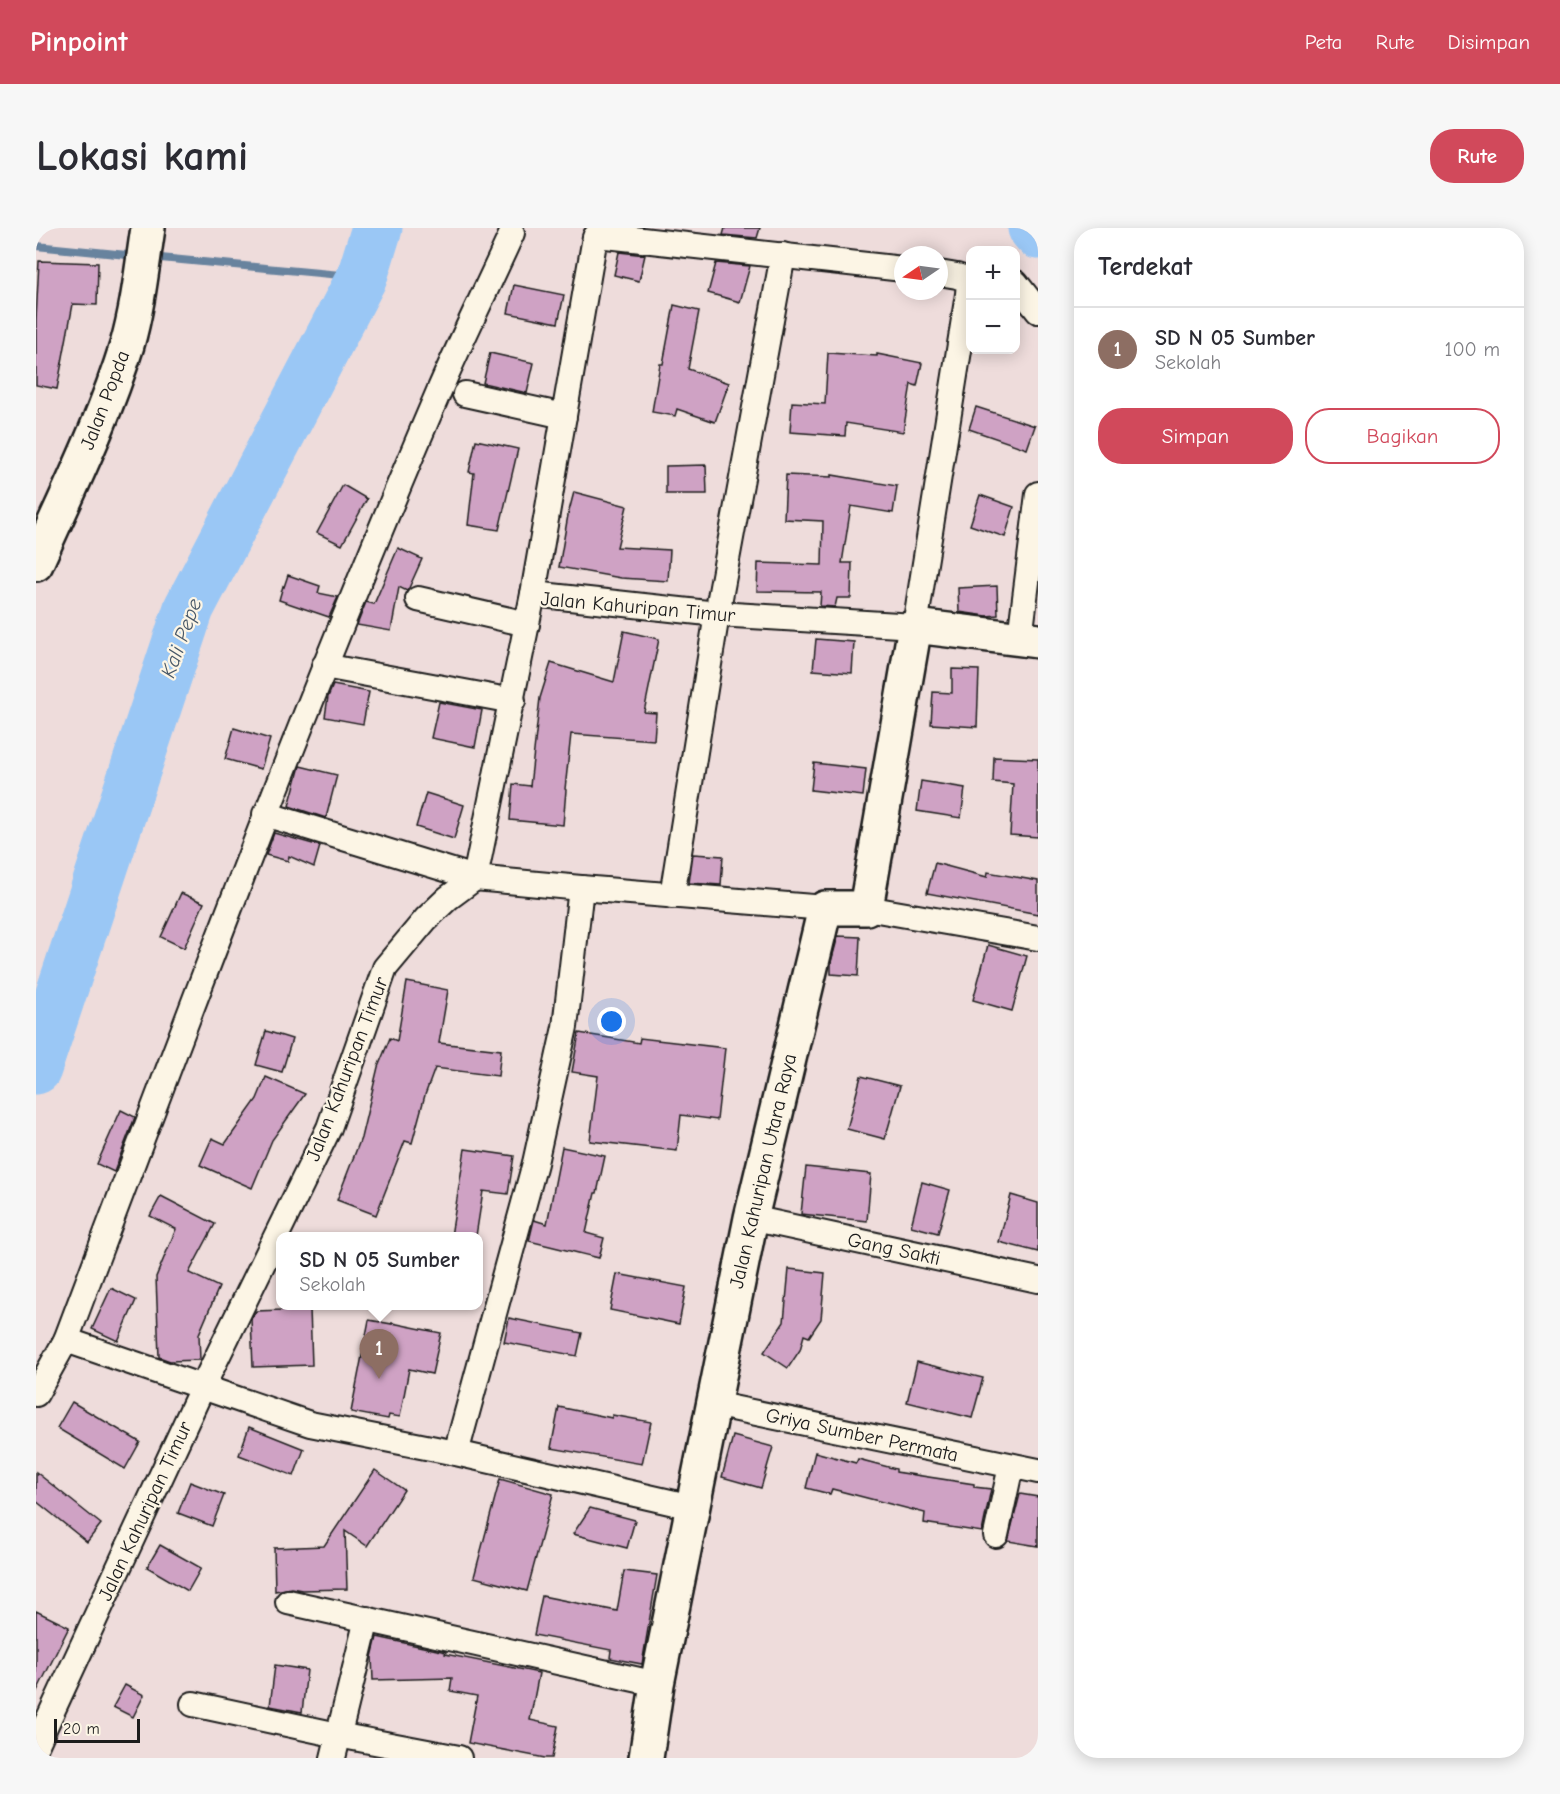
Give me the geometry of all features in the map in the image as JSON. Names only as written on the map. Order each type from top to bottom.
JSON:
[{"type":"street","points":[[36,1394],[66,1340],[265,814],[324,666],[440,388],[512,233]]},
{"type":"street","name":"Jalan Popda","points":[[36,564],[97,427],[127,344],[147,234]]},
{"type":"street","points":[[533,594],[597,235],[894,268]]},
{"type":"street","points":[[672,896],[717,614],[783,255]]},
{"type":"street","points":[[948,274],[966,277]]},
{"type":"street","points":[[1020,288],[1038,311]]},
{"type":"street","points":[[866,908],[915,626],[967,300]]},
{"type":"street","points":[[465,394],[564,416]]},
{"type":"street","points":[[1029,640],[1038,494]]},
{"type":"street","name":"Jalan Kahuripan Timur","points":[[278,1232],[329,1128],[385,968],[426,919],[448,898],[475,878],[513,701],[533,594],[717,614],[915,626],[1029,640]]},
{"type":"street","points":[[418,599],[527,624]]},
{"type":"street","points":[[324,666],[513,701]]},
{"type":"street","points":[[265,814],[475,878],[825,908],[866,908],[1038,938]]},
{"type":"street","points":[[456,1453],[535,1163],[565,1027],[581,888]]},
{"type":"street","name":"Jalan Kahuripan Utara Raya","points":[[646,1758],[657,1684],[751,1218],[825,908]]},
{"type":"street","name":"Gang Sakti","points":[[751,1218],[1038,1280]]},
{"type":"street","name":"Jalan Kahuripan Timur","points":[[36,1746],[202,1388],[276,1237]]},
{"type":"street","points":[[66,1340],[310,1424],[456,1453],[692,1507]]},
{"type":"street","name":"Griya Sumber Permata","points":[[713,1404],[1038,1471]]},
{"type":"street","points":[[996,1535],[1011,1466]]},
{"type":"street","points":[[288,1602],[657,1684]]},
{"type":"street","points":[[335,1747],[367,1619]]},
{"type":"street","points":[[193,1704],[335,1747],[459,1758]]},
{"type":"building","points":[[725,228],[760,228],[757,238],[723,235]]},
{"type":"building","points":[[619,252],[645,255],[639,281],[614,275]]},
{"type":"building","points":[[39,261],[98,263],[97,305],[73,304],[57,389],[36,385]]},
{"type":"building","points":[[716,263],[750,266],[740,302],[708,293]]},
{"type":"building","points":[[514,285],[564,295],[558,323],[508,313]]},
{"type":"building","points":[[674,305],[699,311],[688,369],[729,383],[715,422],[677,409],[675,416],[652,412],[660,364],[663,364]]},
{"type":"building","points":[[490,353],[534,363],[527,393],[483,383]]},
{"type":"building","points":[[828,353],[877,356],[877,354],[922,363],[917,386],[911,384],[903,432],[846,423],[845,436],[790,432],[792,402],[825,404]]},
{"type":"building","points":[[976,407],[1035,426],[1027,449],[969,429]]},
{"type":"building","points":[[476,440],[518,449],[499,530],[468,525],[474,473],[469,472]]},
{"type":"building","points":[[706,465],[707,494],[666,494],[666,466]]},
{"type":"building","points":[[786,475],[832,477],[832,475],[897,486],[893,513],[851,506],[842,563],[852,563],[851,598],[837,598],[835,607],[820,606],[821,592],[757,591],[758,563],[822,565],[823,521],[784,519]]},
{"type":"building","points":[[343,485],[367,499],[342,545],[317,533]]},
{"type":"building","points":[[574,492],[627,506],[617,547],[670,550],[668,581],[621,578],[559,567]]},
{"type":"building","points":[[980,495],[1014,507],[1005,537],[970,525]]},
{"type":"building","points":[[398,548],[422,559],[407,591],[399,587],[391,631],[357,625],[366,602],[374,604]]},
{"type":"building","points":[[288,575],[320,586],[318,593],[338,597],[329,617],[279,600]]},
{"type":"building","points":[[997,586],[998,615],[987,616],[959,612],[958,588]]},
{"type":"building","points":[[624,631],[659,639],[644,712],[656,713],[654,740],[571,734],[563,825],[510,820],[513,784],[530,786],[540,698],[551,663],[614,682]]},
{"type":"building","points":[[816,639],[854,642],[852,673],[813,670]]},
{"type":"building","points":[[952,669],[979,670],[977,727],[931,724],[933,692],[952,693]]},
{"type":"building","points":[[333,685],[369,692],[363,724],[325,717],[328,697]]},
{"type":"building","points":[[439,702],[482,710],[475,747],[431,738]]},
{"type":"building","points":[[234,728],[270,739],[261,769],[225,759]]},
{"type":"building","points":[[994,757],[1038,759],[1038,837],[1010,835],[1013,784],[993,782]]},
{"type":"building","points":[[814,763],[866,769],[863,796],[811,790]]},
{"type":"building","points":[[300,766],[337,775],[326,818],[289,806]]},
{"type":"building","points":[[921,781],[965,788],[961,818],[917,811]]},
{"type":"building","points":[[426,793],[464,805],[454,839],[416,827]]},
{"type":"building","points":[[274,833],[320,846],[314,867],[289,856],[288,861],[266,855]]},
{"type":"building","points":[[693,854],[723,856],[721,885],[689,883]]},
{"type":"building","points":[[935,863],[987,877],[988,872],[1038,881],[1038,914],[927,893]]},
{"type":"building","points":[[181,893],[204,903],[184,948],[161,937]]},
{"type":"building","points":[[838,936],[860,937],[858,976],[831,974],[831,962]]},
{"type":"building","points":[[988,945],[1027,956],[1012,1011],[973,1000]]},
{"type":"building","points":[[407,982],[448,990],[439,1043],[501,1050],[498,1076],[435,1068],[412,1143],[405,1141],[376,1215],[337,1200],[361,1138],[378,1067],[390,1038],[397,1041]]},
{"type":"building","points":[[266,1031],[292,1039],[282,1072],[256,1065]]},
{"type":"building","points":[[579,1033],[639,1043],[640,1038],[725,1048],[717,1120],[681,1115],[677,1151],[590,1141],[598,1076],[572,1072]]},
{"type":"building","points":[[861,1076],[900,1086],[885,1139],[847,1129]]},
{"type":"building","points":[[266,1077],[305,1094],[272,1140],[252,1188],[200,1165],[212,1138],[225,1144],[257,1099]]},
{"type":"building","points":[[121,1110],[135,1117],[114,1172],[97,1164]]},
{"type":"building","points":[[562,1147],[605,1156],[586,1233],[604,1238],[599,1258],[529,1241],[534,1220],[547,1224]]},
{"type":"building","points":[[465,1149],[514,1156],[508,1194],[483,1191],[477,1232],[452,1232]]},
{"type":"building","points":[[806,1167],[871,1174],[867,1221],[801,1214]]},
{"type":"building","points":[[922,1182],[950,1190],[938,1233],[911,1226]]},
{"type":"building","points":[[1011,1195],[1038,1203],[1038,1252],[999,1242]]},
{"type":"building","points":[[161,1196],[215,1224],[189,1273],[219,1287],[199,1334],[200,1360],[170,1361],[159,1357],[156,1277],[176,1229],[150,1216]]},
{"type":"building","points":[[789,1269],[825,1273],[821,1319],[809,1337],[804,1335],[800,1350],[788,1368],[764,1352],[784,1322]]},
{"type":"building","points":[[617,1274],[686,1287],[679,1324],[610,1310]]},
{"type":"building","points":[[111,1288],[136,1300],[118,1341],[92,1329]]},
{"type":"building","points":[[310,1310],[312,1365],[253,1367],[251,1319],[256,1311]]},
{"type":"building","points":[[509,1318],[582,1333],[577,1356],[504,1342]]},
{"type":"building","points":[[369,1320],[441,1333],[432,1374],[409,1369],[400,1417],[389,1415],[388,1419],[351,1412]]},
{"type":"building","points":[[917,1362],[983,1378],[972,1418],[907,1402]]},
{"type":"building","points":[[72,1402],[140,1442],[125,1469],[57,1428]]},
{"type":"building","points":[[559,1407],[612,1418],[612,1415],[651,1422],[642,1464],[551,1448]]},
{"type":"building","points":[[249,1427],[304,1449],[294,1476],[239,1455]]},
{"type":"building","points":[[733,1436],[773,1447],[761,1488],[722,1477]]},
{"type":"building","points":[[815,1452],[856,1463],[858,1459],[896,1469],[896,1472],[974,1484],[974,1487],[991,1489],[982,1532],[924,1523],[925,1513],[832,1489],[830,1494],[806,1488]]},
{"type":"building","points":[[375,1470],[404,1490],[367,1546],[345,1531],[347,1589],[302,1590],[291,1588],[275,1591],[274,1548],[324,1546]]},
{"type":"building","points":[[36,1472],[101,1524],[87,1542],[36,1501]]},
{"type":"building","points":[[500,1479],[553,1494],[527,1591],[474,1577]]},
{"type":"building","points":[[190,1482],[224,1495],[212,1526],[178,1513]]},
{"type":"building","points":[[1020,1494],[1038,1497],[1038,1546],[1008,1541]]},
{"type":"building","points":[[590,1508],[635,1520],[627,1548],[573,1534]]},
{"type":"building","points":[[160,1545],[201,1568],[188,1591],[147,1567]]},
{"type":"building","points":[[624,1571],[657,1575],[642,1664],[610,1658],[611,1650],[534,1635],[542,1596],[617,1611]]},
{"type":"building","points":[[36,1611],[69,1627],[36,1693]]},
{"type":"building","points":[[377,1637],[446,1652],[445,1654],[539,1673],[530,1720],[558,1726],[552,1758],[468,1743],[477,1696],[450,1691],[452,1678],[373,1680],[372,1657]]},
{"type":"building","points":[[275,1665],[307,1670],[302,1712],[270,1706]]},
{"type":"building","points":[[125,1685],[144,1695],[133,1717],[113,1707]]},
{"type":"waterway","name":"Kali Pepe","points":[[36,1069],[189,608],[362,277],[377,228]]},
{"type":"waterway","points":[[1033,228],[1038,234]]},
{"type":"waterway","points":[[36,246],[137,256]]},
{"type":"waterway","points":[[150,257],[362,277]]},
{"type":"place","name":"SD N 05 Sumber","points":[[379,1379]]}]
